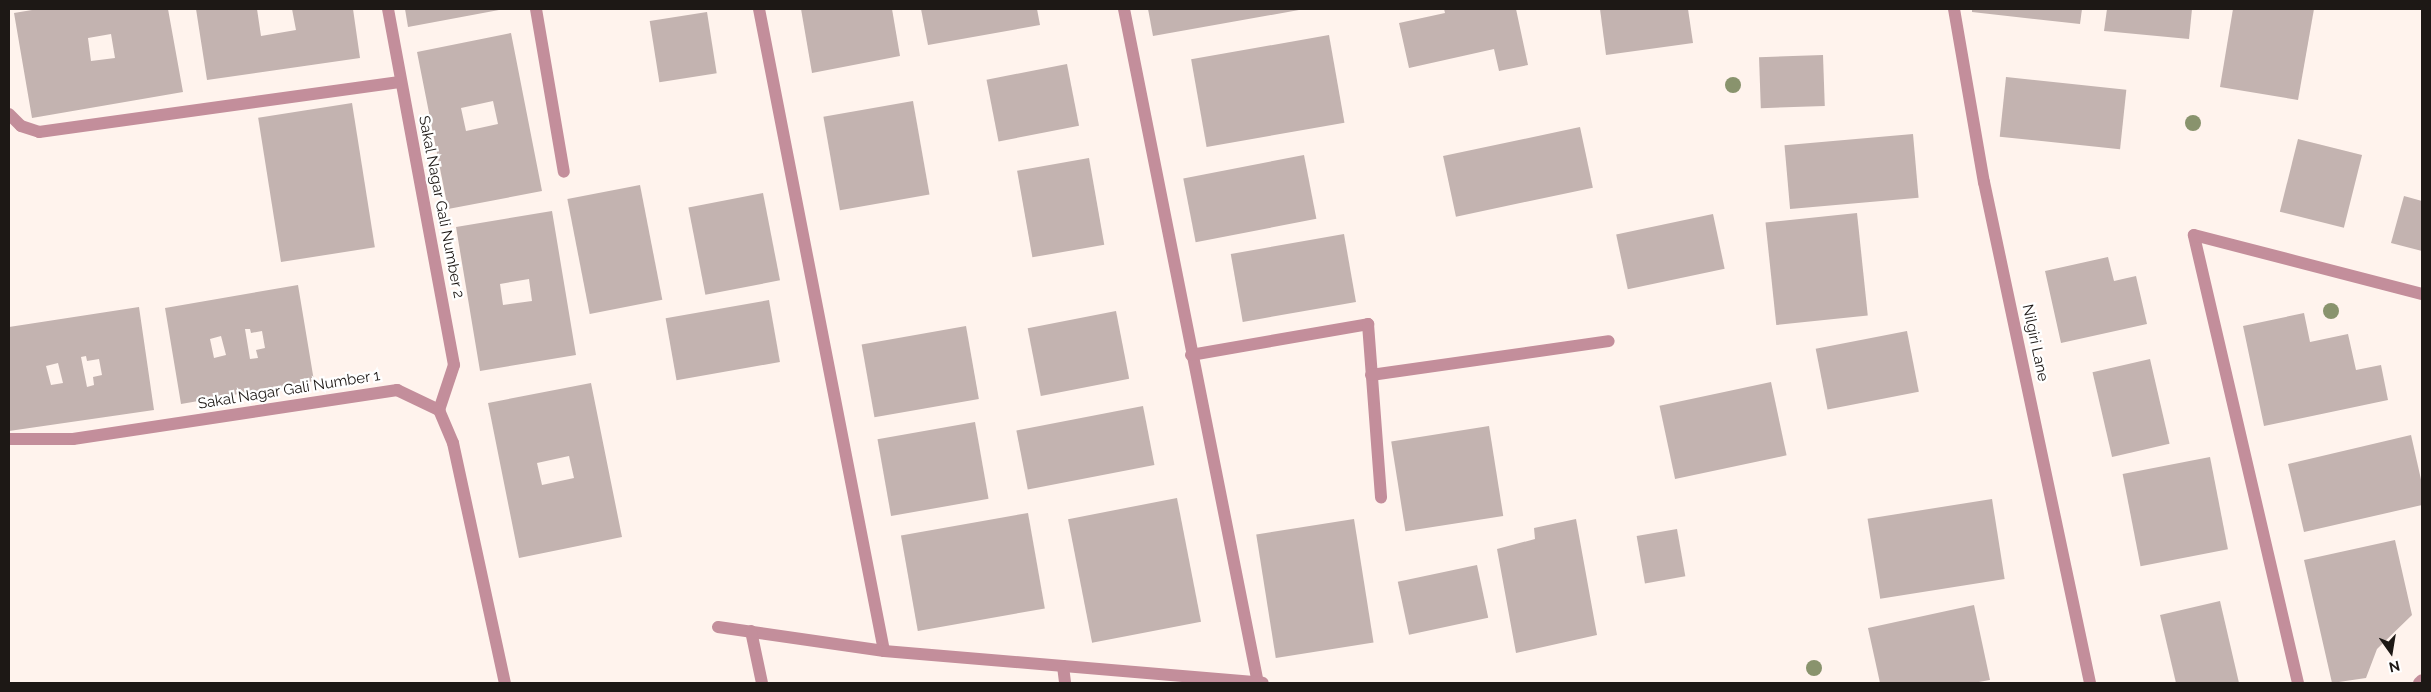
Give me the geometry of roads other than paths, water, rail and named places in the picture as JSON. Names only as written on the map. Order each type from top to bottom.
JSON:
[{"type":"street","name":"Sakal Nagar Gali Number 2","points":[[388,9],[400,82],[454,364],[439,410]]},
{"type":"street","points":[[536,9],[564,172]]},
{"type":"street","points":[[759,9],[884,651]]},
{"type":"street","points":[[1124,9],[1191,355],[1258,683]]},
{"type":"street","name":"Nilgiri Lane","points":[[1954,9],[1984,182],[2090,683]]},
{"type":"street","points":[[10,118],[29,130],[39,132],[400,82]]},
{"type":"street","points":[[2298,683],[2194,235],[2422,294]]},
{"type":"street","points":[[1191,355],[1368,324],[1381,498]]},
{"type":"street","points":[[1371,375],[1609,341]]},
{"type":"street","name":"Sakal Nagar Gali Number 1","points":[[9,438],[73,439],[397,390],[439,410]]},
{"type":"street","points":[[439,410],[453,443],[505,683]]},
{"type":"street","points":[[718,627],[884,651],[1263,683]]},
{"type":"street","points":[[751,632],[762,683]]},
{"type":"street","points":[[1063,666],[1065,683]]},
{"type":"street","points":[[2419,683],[2422,680]]}]
